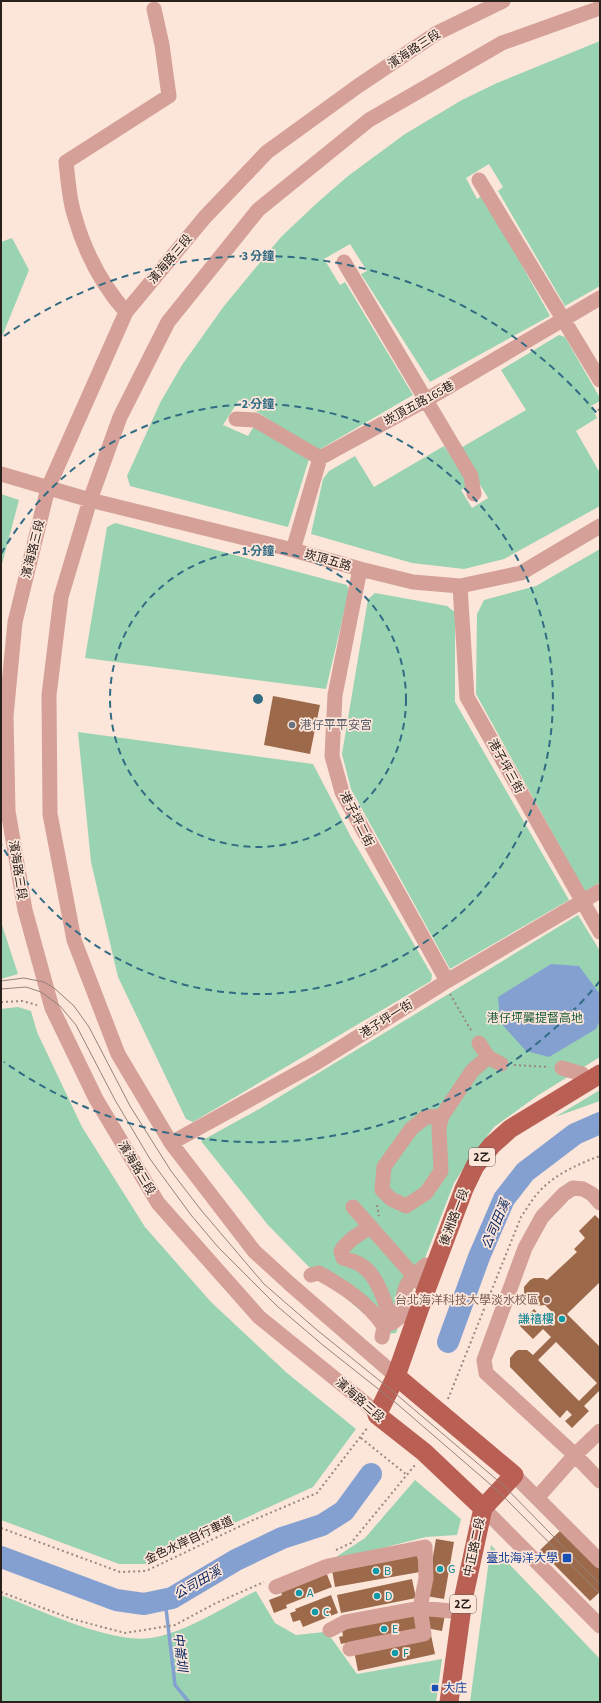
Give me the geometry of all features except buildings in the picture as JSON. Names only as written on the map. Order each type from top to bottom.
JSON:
[{"type":"main road","name":"後洲路一段","points":[[378,1415],[396,1376],[464,1189],[475,1166],[492,1144],[510,1129],[591,1074]]},
{"type":"main road","points":[[396,1376],[514,1475]]},
{"type":"main road","name":"濱海路三段","points":[[378,1415],[424,1452],[483,1508]]},
{"type":"main road","name":"中正路二段","points":[[450,1702],[463,1600],[483,1508],[514,1475]]},
{"type":"street","name":"濱海路三段","points":[[378,1415],[259,1317],[158,1203],[96,1099],[52,1008],[25,910],[8,811],[4,765],[6,716],[14,622],[48,488],[126,312],[205,217],[266,152],[358,86],[437,33],[503,1]]},
{"type":"street","points":[[396,1376],[254,1251],[171,1143],[118,1054],[74,940],[50,814],[49,695],[61,596],[90,500],[120,417],[168,322],[258,210],[369,120],[502,43],[600,8]]},
{"type":"street","points":[[126,312],[111,296],[86,250],[73,213],[66,162],[169,96],[162,44],[154,9]]},
{"type":"street","points":[[479,180],[600,380]]},
{"type":"street","points":[[344,262],[471,476],[474,494]]},
{"type":"street","name":"崁頂五路165巷","points":[[320,458],[426,400],[600,298]]},
{"type":"street","points":[[236,419],[255,420],[320,458],[293,550]]},
{"type":"street","name":"崁頂五路","points":[[1,474],[90,500],[293,550],[413,582],[460,586],[521,573],[600,526]]},
{"type":"street","name":"港子坪二街","points":[[360,569],[335,695],[332,756],[342,792],[447,985]]},
{"type":"street","name":"港子坪三街","points":[[460,586],[466,697],[600,932]]},
{"type":"street","name":"港子坪一街","points":[[171,1143],[316,1063],[600,892]]},
{"type":"street","points":[[442,1116],[426,1118],[411,1129],[384,1167],[379,1196],[391,1199],[406,1206],[426,1193],[441,1171],[438,1128],[442,1116],[472,1071],[494,1060],[479,1043]]},
{"type":"street","points":[[562,1068],[591,1074]]},
{"type":"street","points":[[600,1203],[592,1194],[583,1189],[573,1188],[564,1194],[542,1217],[525,1248],[484,1360],[486,1373],[575,1455],[600,1481]]},
{"type":"street","points":[[352,1207],[416,1279]]},
{"type":"street","points":[[371,1227],[345,1244],[341,1251],[343,1258],[361,1265],[369,1272],[381,1291],[386,1328]]},
{"type":"street","points":[[386,1328],[400,1316],[405,1288],[416,1279],[426,1265]]},
{"type":"street","points":[[311,1275],[318,1273],[353,1293],[360,1298],[386,1328]]},
{"type":"street","points":[[353,1293],[381,1291]]},
{"type":"street","points":[[537,1498],[575,1455],[600,1431]]},
{"type":"street","points":[[514,1475],[600,1561]]},
{"type":"street","name":"濱海路三段","points":[[483,1508],[600,1626]]},
{"type":"street","points":[[271,1584],[328,1566],[425,1547],[426,1578],[420,1608],[424,1634],[350,1649]]},
{"type":"street","points":[[330,1630],[345,1622],[420,1608],[451,1611]]},
{"type":"path","points":[[447,985],[469,1028]]},
{"type":"path","points":[[1,1002],[22,1001],[52,1008]]},
{"type":"path","points":[[494,1060],[562,1068]]},
{"type":"path","name":"金色水岸自行車道","points":[[1,1528],[120,1572],[146,1571],[251,1521],[318,1493],[361,1438],[407,1475],[351,1543],[329,1552]]},
{"type":"path","points":[[1,1592],[72,1619],[125,1633],[175,1625],[216,1603],[271,1584]]},
{"type":"green space","points":[[600,41],[600,286],[565,306],[498,191],[503,187],[489,164],[466,178],[477,199],[483,195],[550,316],[430,382],[361,274],[367,271],[350,244],[324,259],[340,285],[345,282],[413,395],[317,451],[239,400],[223,425],[248,436],[254,426],[309,459],[288,527],[130,486],[127,476],[161,401],[182,365],[224,306],[281,237],[348,176],[405,134],[462,100],[497,83]]},
{"type":"green space","points":[[12,238],[29,270],[1,339],[1,242]]},
{"type":"green space","points":[[559,335],[565,337],[600,398],[600,401],[591,406],[597,418],[576,431],[600,473],[600,506],[504,559],[464,569],[412,563],[311,534],[323,479],[329,471],[355,456],[374,487],[444,446],[470,484],[461,490],[472,508],[488,498],[459,449],[526,410],[501,370]]},
{"type":"green space","points":[[1,494],[19,500],[1,568]]},
{"type":"green space","points":[[115,523],[347,585],[349,591],[326,689],[85,658],[107,527]]},
{"type":"green space","points":[[600,549],[600,882],[585,892],[476,694],[477,614],[484,600],[536,586]]},
{"type":"green space","points":[[375,593],[447,606],[455,612],[455,702],[569,900],[450,969],[351,789],[342,754],[368,599]]},
{"type":"green space","points":[[78,732],[313,764],[351,837],[432,975],[431,981],[193,1122],[186,1119],[118,977],[91,862]]},
{"type":"green space","name":"港仔坪龔提督高地","points":[[578,915],[600,951],[600,1057],[537,1096],[494,1127],[471,1157],[454,1183],[396,1333],[388,1334],[308,1266],[268,1225],[201,1141],[261,1108]]},
{"type":"green space","points":[[1,925],[18,974],[1,979]]},
{"type":"green space","points":[[18,1007],[31,1011],[37,1032],[82,1127],[145,1227],[211,1302],[287,1373],[356,1429],[313,1487],[145,1564],[119,1564],[1,1520],[1,1009]]},
{"type":"green space","points":[[600,1090],[600,1101],[555,1117]]},
{"type":"green space","points":[[415,1480],[461,1519],[457,1535],[426,1537],[330,1561],[365,1538]]},
{"type":"green space","points":[[491,1545],[600,1659],[600,1702],[470,1702]]},
{"type":"green space","points":[[256,1591],[275,1623],[296,1635],[324,1632],[332,1639],[357,1674],[442,1659],[436,1702],[1,1702],[1,1595],[55,1617],[96,1631],[116,1636],[151,1638],[165,1635],[192,1625]]},
{"type":"water","points":[[551,964],[579,966],[600,994],[600,1020],[596,1029],[549,1057],[526,1051],[500,1022],[498,997]]},
{"type":"waterway","name":"公司田溪","points":[[448,1342],[479,1257],[504,1199],[525,1172],[575,1134],[600,1123]]},
{"type":"waterway","name":"公司田溪","points":[[1,1557],[116,1600],[144,1604],[172,1598],[236,1560],[282,1538],[322,1525],[344,1511],[371,1474]]},
{"type":"waterway","name":"中崙圳","points":[[165,1600],[175,1685],[189,1702]]},
{"type":"tram line","points":[[1,981],[24,978],[44,982],[54,988],[74,1006],[89,1027],[130,1106],[171,1171],[201,1210],[264,1284],[503,1485],[600,1584]]},
{"type":"tram line","points":[[1,989],[26,987],[41,992],[60,1006],[76,1025],[115,1100],[150,1159],[191,1215],[218,1247],[277,1306],[324,1346],[396,1403],[498,1491],[600,1594]]},
{"type":"place","name":"港仔平平安宮","points":[[292,725]]},
{"type":"place","name":"台北海洋科技大學淡水校區","points":[[547,1300]]},
{"type":"place","name":"謙禧樓","points":[[562,1319]]},
{"type":"place","name":"臺北海洋大學","points":[[567,1558]]},
{"type":"place","name":"G","points":[[440,1569]]},
{"type":"place","name":"B","points":[[376,1571]]},
{"type":"place","name":"A","points":[[299,1593]]},
{"type":"place","name":"D","points":[[377,1596]]},
{"type":"place","name":"C","points":[[315,1612]]},
{"type":"place","name":"E","points":[[384,1629]]},
{"type":"place","name":"F","points":[[395,1653]]},
{"type":"place","name":"大庄","points":[[435,1688]]}]
